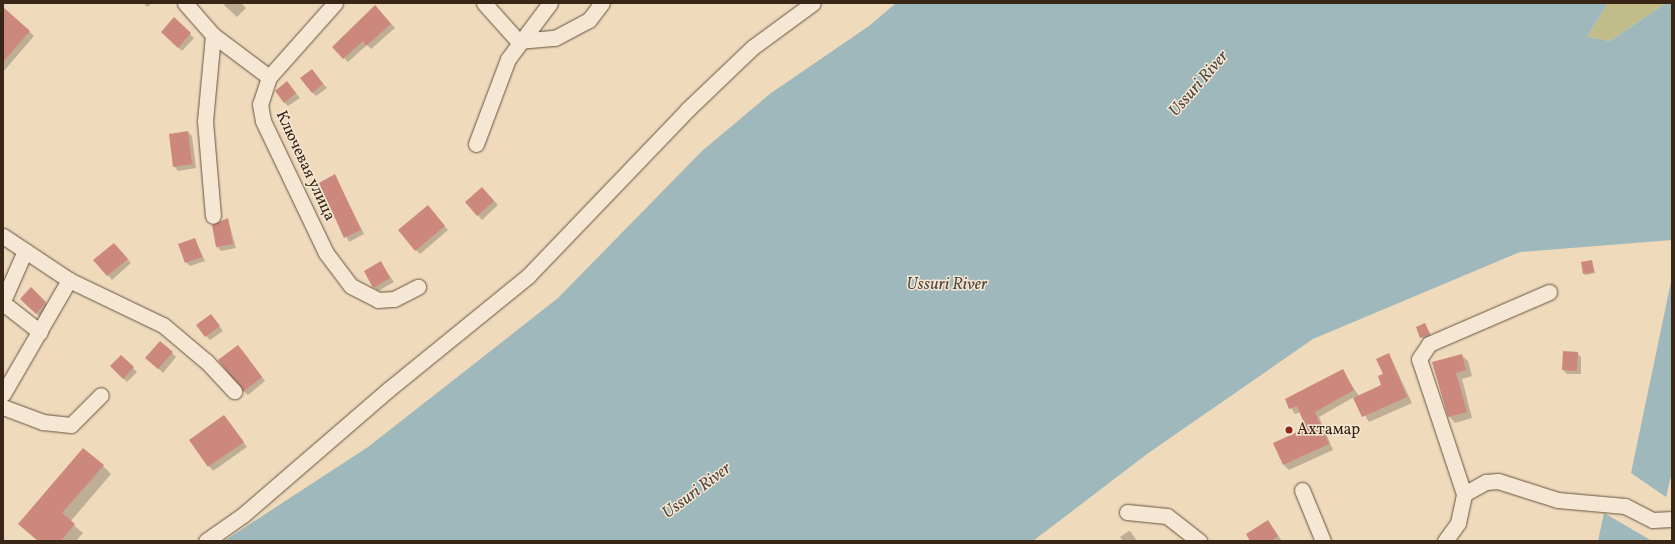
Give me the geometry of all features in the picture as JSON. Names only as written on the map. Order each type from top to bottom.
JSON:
[{"type":"street","points":[[185,3],[213,35],[269,77]]},
{"type":"street","name":"Ключевая улица","points":[[335,3],[269,77],[260,104],[263,121],[326,253],[351,286],[367,297],[394,299],[418,287]]},
{"type":"street","points":[[484,3],[518,41]]},
{"type":"street","points":[[476,144],[493,92],[518,41],[550,3]]},
{"type":"street","points":[[518,41],[554,38],[589,20],[602,3]]},
{"type":"street","points":[[206,541],[243,515],[389,389],[528,276],[693,105],[754,47],[813,3]]},
{"type":"street","points":[[213,35],[205,121],[213,216]]},
{"type":"street","points":[[3,236],[69,280],[163,325],[207,362],[234,391]]},
{"type":"street","points":[[26,251],[3,302],[40,332]]},
{"type":"street","points":[[3,394],[8,376],[40,332],[69,280]]},
{"type":"street","points":[[1445,541],[1458,523],[1464,494],[1419,359],[1429,344],[1549,292]]},
{"type":"street","points":[[3,407],[43,422],[71,425],[101,395]]},
{"type":"street","points":[[1464,494],[1486,482],[1498,481],[1558,500],[1626,506],[1653,520],[1672,519]]},
{"type":"street","points":[[1302,490],[1323,541]]},
{"type":"street","points":[[1127,512],[1167,516],[1199,541]]},
{"type":"shaded area","points":[[1608,3],[1666,3],[1610,41],[1587,37]]},
{"type":"water","name":"Ussuri River","points":[[896,3],[1608,3],[1587,37],[1610,41],[1666,3],[1672,3],[1672,240],[1520,252],[1313,339],[1147,454],[1033,541],[224,541],[368,447],[558,298],[702,151],[771,93],[869,26]]},
{"type":"water","points":[[1672,277],[1672,472],[1666,497],[1631,473]]},
{"type":"water","points":[[1604,513],[1652,541],[1598,541]]},
{"type":"building","points":[[375,5],[391,24],[366,46],[363,41],[343,59],[332,47]]},
{"type":"building","points":[[3,7],[30,31],[3,62]]},
{"type":"building","points":[[174,17],[191,33],[178,48],[161,32]]},
{"type":"building","points":[[312,69],[323,84],[312,93],[300,78]]},
{"type":"building","points":[[287,81],[296,93],[284,103],[275,91]]},
{"type":"building","points":[[188,131],[192,164],[173,167],[169,134]]},
{"type":"building","points":[[335,174],[361,230],[344,238],[319,183]]},
{"type":"building","points":[[482,187],[494,201],[477,216],[465,202]]},
{"type":"building","points":[[428,205],[445,226],[415,251],[398,230]]},
{"type":"building","points":[[228,218],[233,244],[216,247],[212,225]]},
{"type":"building","points":[[195,238],[202,257],[185,263],[178,244]]},
{"type":"building","points":[[114,243],[128,259],[107,276],[93,260]]},
{"type":"building","points":[[1592,260],[1594,272],[1583,274],[1581,262]]},
{"type":"building","points":[[381,261],[390,278],[373,288],[364,271]]},
{"type":"building","points":[[31,287],[46,302],[36,314],[20,299]]},
{"type":"building","points":[[211,314],[220,326],[205,337],[196,325]]},
{"type":"building","points":[[1425,323],[1430,334],[1420,338],[1416,327]]},
{"type":"building","points":[[160,341],[173,352],[158,369],[145,358]]},
{"type":"building","points":[[238,345],[262,377],[243,392],[218,360]]},
{"type":"building","points":[[1563,351],[1578,352],[1577,371],[1562,370]]},
{"type":"building","points":[[1389,353],[1407,397],[1362,417],[1353,398],[1381,385],[1378,376],[1383,374],[1376,359]]},
{"type":"building","points":[[1462,354],[1466,370],[1456,373],[1467,412],[1448,417],[1432,362]]},
{"type":"building","points":[[121,355],[134,367],[123,379],[110,366]]},
{"type":"building","points":[[1343,369],[1354,390],[1315,412],[1329,444],[1283,465],[1273,443],[1306,428],[1297,406],[1289,409],[1285,399]]},
{"type":"building","points":[[224,415],[244,442],[208,467],[189,440]]},
{"type":"building","points":[[83,448],[104,465],[62,513],[75,524],[61,541],[38,541],[18,524]]},
{"type":"building","points":[[1268,520],[1278,536],[1271,541],[1250,541],[1246,534]]},
{"type":"place","name":"Ахтамар","points":[[1289,430]]}]
